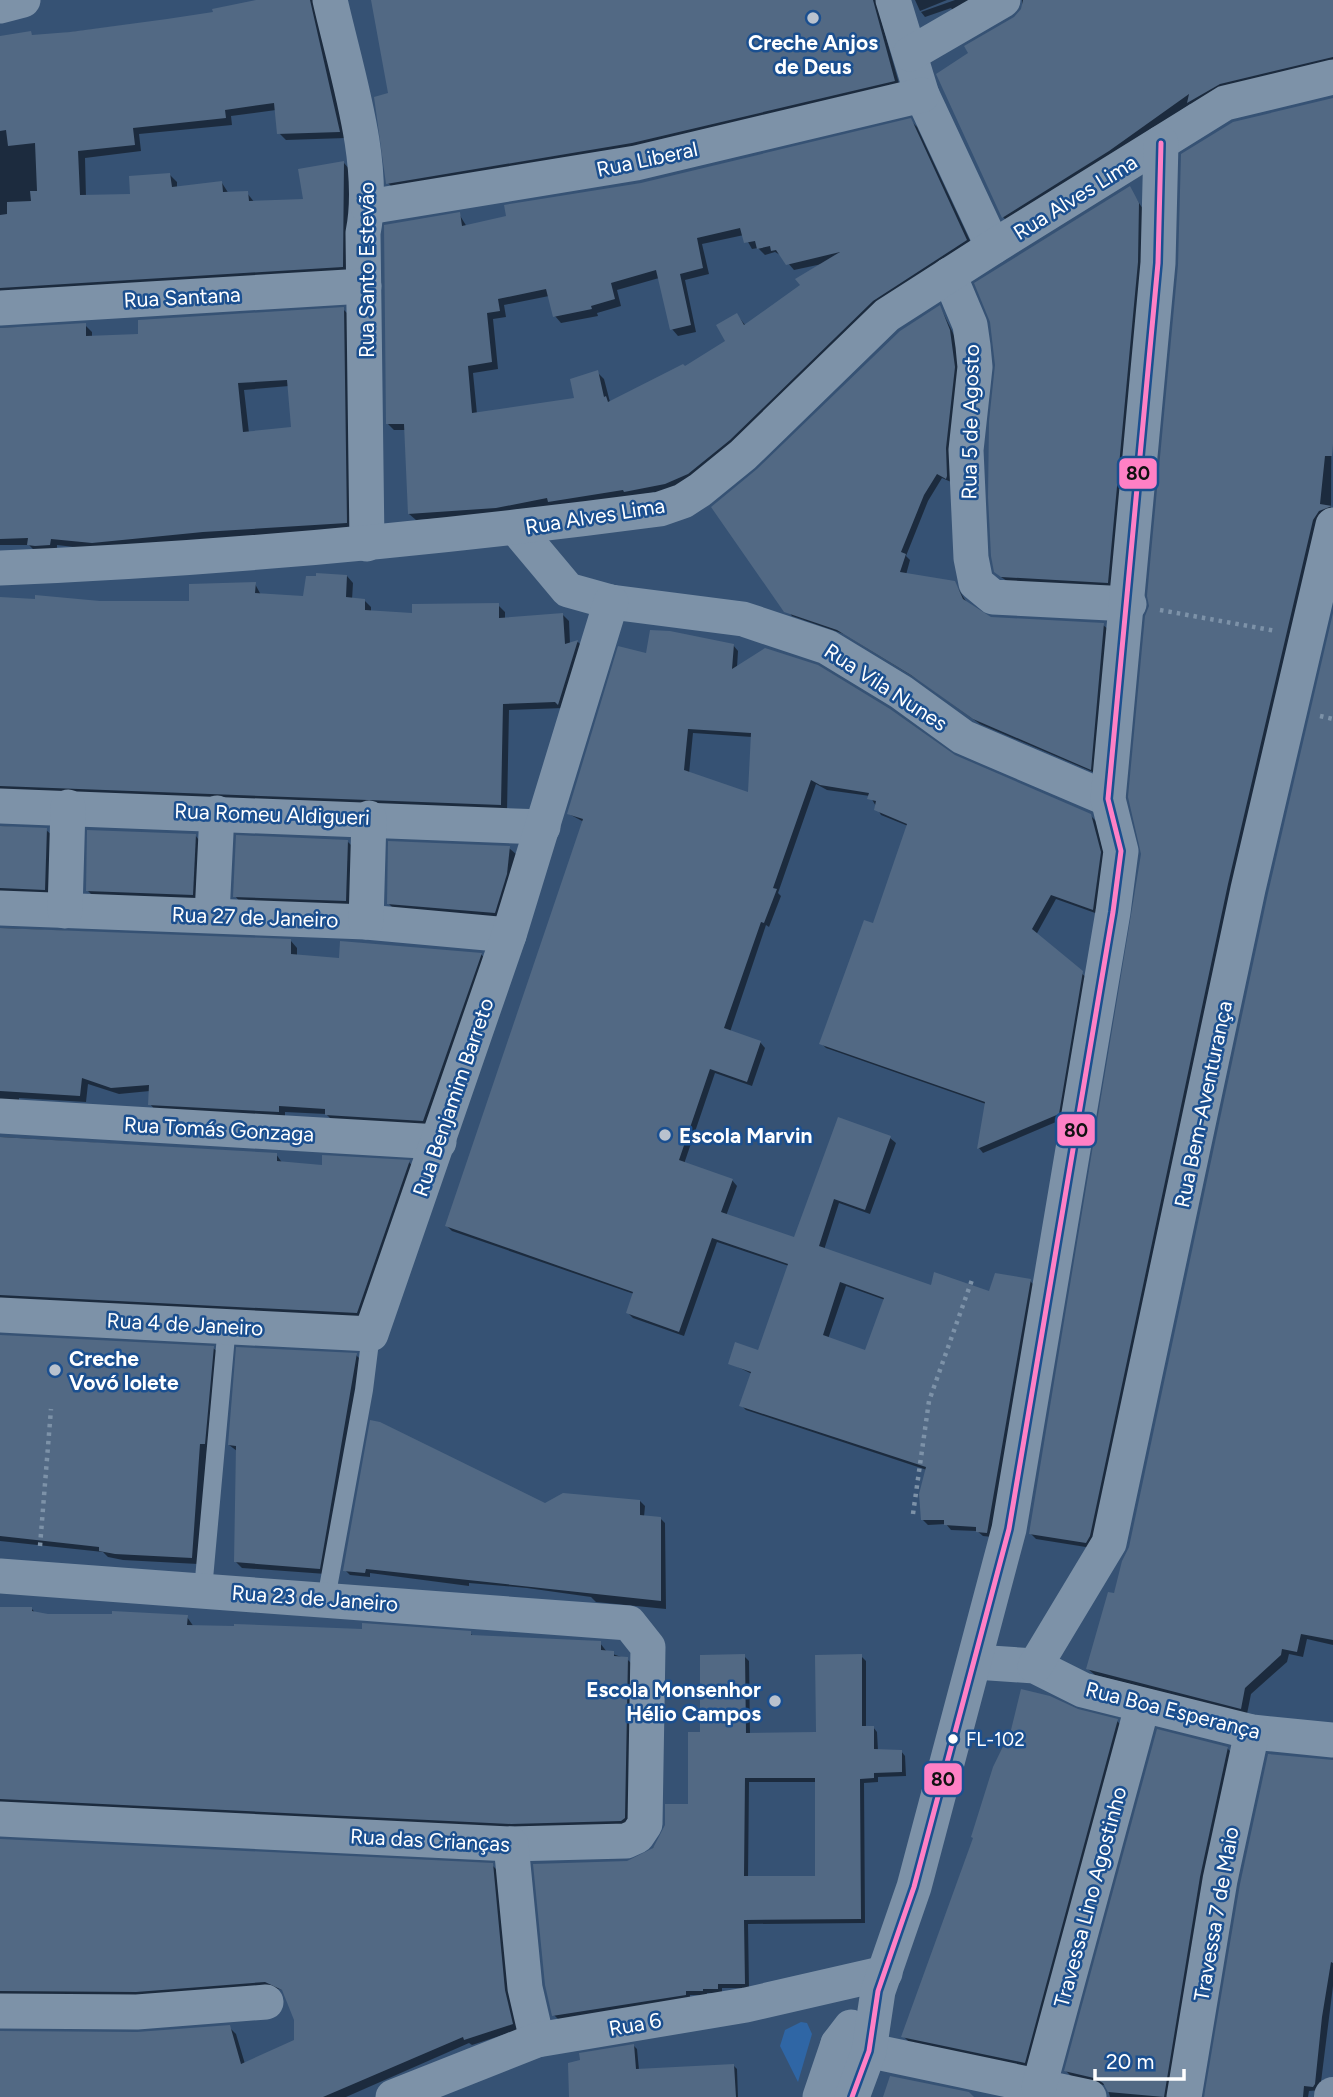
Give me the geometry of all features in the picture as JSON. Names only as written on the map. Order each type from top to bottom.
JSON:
[{"type":"street","points":[[0,6],[23,0]]},
{"type":"street","name":"Rua Santo Estevão","points":[[330,0],[368,176],[368,206],[363,233],[367,544]]},
{"type":"street","points":[[893,0],[922,95],[993,247]]},
{"type":"street","points":[[910,54],[1003,0]]},
{"type":"street","name":"Rua Alves Lima","points":[[0,568],[173,561],[367,544],[660,509],[682,501],[743,455],[887,315],[1225,103],[1333,77]]},
{"type":"street","name":"Rua Liberal","points":[[368,206],[636,163],[922,95]]},
{"type":"street","points":[[820,2097],[853,2048],[882,1982],[914,1887],[1009,1529],[1114,912],[1121,851],[1108,799],[1129,604],[1158,263],[1161,143]]},
{"type":"street","name":"Rua 5 de Agosto","points":[[949,275],[970,325],[975,367],[966,450],[971,558],[976,583],[993,597],[1129,604]]},
{"type":"street","name":"Rua Santana","points":[[0,308],[364,286]]},
{"type":"street","name":"Rua Bem-Aventurança","points":[[1035,1666],[1109,1543],[1248,890],[1333,525]]},
{"type":"street","name":"Rua Vila Nunes","points":[[516,528],[568,590],[611,602],[743,619],[827,646],[901,692],[963,737],[1108,799]]},
{"type":"street","name":"Rua Benjamim Barreto","points":[[371,1334],[509,935],[611,602]]},
{"type":"street","name":"Rua Romeu Aldigueri","points":[[0,806],[369,818],[543,827]]},
{"type":"street","points":[[65,911],[68,807]]},
{"type":"street","points":[[212,915],[217,813]]},
{"type":"street","points":[[366,922],[369,818]]},
{"type":"street","name":"Rua 27 de Janeiro","points":[[0,908],[366,922],[509,935]]},
{"type":"street","name":"Rua Tomás Gonzaga","points":[[0,1116],[439,1142]]},
{"type":"street","name":"Rua 4 de Janeiro","points":[[0,1315],[371,1334]]},
{"type":"street","name":"Rua 23 de Janeiro","points":[[0,1576],[629,1623]]},
{"type":"street","name":"Rua das Crianças","points":[[0,1819],[511,1844],[626,1841],[637,1836],[645,1824],[648,1647],[629,1623]]},
{"type":"street","name":"Rua Boa Esperança","points":[[975,1662],[1035,1666],[1083,1690],[1142,1707],[1252,1732],[1333,1740]]},
{"type":"street","name":"Travessa Lino Agostinho","points":[[1039,2087],[1142,1707]]},
{"type":"street","name":"Travessa 7 de Maio","points":[[1184,2097],[1220,1880],[1252,1732]]},
{"type":"street","points":[[511,1844],[525,1988],[537,2040]]},
{"type":"street","name":"Rua 6","points":[[393,2097],[537,2040],[882,1982]]},
{"type":"street","points":[[0,2011],[137,2012],[266,2001]]},
{"type":"street","points":[[853,2048],[1089,2097]]},
{"type":"street","points":[[852,2097],[853,2048]]},
{"type":"lane","points":[[203,1590],[227,1325]]},
{"type":"lane","name":"Rua Benjamim Barreto","points":[[326,1599],[364,1390],[371,1334]]},
{"type":"path","points":[[1129,604],[1307,637]]},
{"type":"path","points":[[913,1514],[929,1401],[973,1277]]},
{"type":"path","points":[[38,1579],[51,1409]]},
{"type":"shaded area","points":[[801,2022],[807,2023],[812,2034],[798,2082],[780,2046],[785,2030]]},
{"type":"building","points":[[256,0],[310,0],[340,132],[277,134],[274,103],[225,110],[226,118],[133,128],[135,145],[78,151],[80,195],[130,194],[129,176],[170,173],[172,187],[222,181],[223,192],[248,191],[249,201],[303,199],[298,169],[344,161],[343,267],[0,288],[0,215],[7,214],[7,202],[31,201],[30,191],[37,191],[35,143],[8,146],[6,130],[0,131],[0,36],[31,31],[32,35],[70,32],[167,19],[213,12],[212,9]]},
{"type":"building","points":[[371,0],[873,0],[895,81],[632,143],[386,184],[374,97],[388,93]]},
{"type":"building","points":[[1023,0],[1333,0],[1333,57],[1220,84],[1187,103],[1189,94],[1109,151],[1002,218],[936,74],[968,53],[964,46],[1014,17],[1021,9]]},
{"type":"building","points":[[1333,98],[1333,444],[1332,456],[1325,456],[1320,504],[1332,506],[1319,511],[1313,520],[1228,884],[1090,1536],[1086,1543],[1029,1534],[1141,854],[1128,797],[1145,616],[1149,606],[1147,596],[1178,265],[1181,154],[1233,122]]},
{"type":"building","points":[[911,118],[967,240],[873,301],[730,440],[688,474],[665,484],[624,492],[623,490],[548,502],[547,498],[496,508],[408,514],[404,424],[386,424],[384,225],[460,212],[462,226],[506,216],[504,205],[641,183]],"holes":[[[740,228],[744,243],[755,241],[757,249],[770,246],[771,251],[776,250],[786,265],[840,252],[795,279],[800,285],[744,325],[737,313],[716,325],[725,341],[685,366],[683,364],[608,402],[606,396],[604,397],[598,370],[570,379],[574,398],[472,413],[468,366],[492,362],[487,313],[500,311],[498,299],[546,289],[553,317],[592,309],[591,306],[615,299],[611,283],[656,270],[670,330],[691,325],[680,274],[703,268],[697,238]]]},
{"type":"building","points":[[1130,186],[1139,203],[1138,262],[1108,583],[1001,577],[994,572],[991,556],[988,497],[989,421],[995,365],[990,322],[974,283]]},
{"type":"building","points":[[940,305],[950,330],[955,367],[946,448],[947,476],[946,479],[937,474],[924,495],[901,552],[906,554],[900,572],[955,581],[963,599],[991,617],[1104,623],[1091,770],[973,719],[911,675],[837,630],[784,612],[711,507],[757,469],[900,331]]},
{"type":"building","points":[[344,307],[347,523],[203,532],[92,543],[51,539],[50,545],[35,546],[27,545],[28,538],[0,539],[0,328],[86,323],[86,336],[138,334],[138,320]],"holes":[[[287,380],[291,427],[243,432],[238,383]]]},
{"type":"building","points":[[316,573],[347,575],[346,597],[365,599],[365,610],[412,613],[412,604],[499,603],[499,618],[563,613],[565,644],[578,640],[558,705],[555,702],[503,704],[501,805],[0,786],[0,597],[35,599],[35,595],[100,601],[189,601],[189,584],[256,582],[255,593],[303,596],[306,576],[316,576]]},
{"type":"building","points":[[1333,613],[1333,1640],[1301,1634],[1297,1652],[1282,1649],[1281,1655],[1245,1688],[1241,1709],[1086,1669],[1108,1592],[1114,1593],[1122,1561],[1129,1547],[1268,893]]},
{"type":"building","points":[[650,630],[670,631],[734,644],[732,669],[765,648],[818,665],[890,709],[955,755],[1091,814],[1101,852],[1093,910],[1051,895],[1032,929],[1083,971],[1059,1114],[977,1149],[985,1102],[819,1044],[864,920],[873,923],[907,824],[874,810],[876,801],[867,799],[869,793],[820,785],[811,780],[773,888],[777,889],[764,923],[761,922],[724,1028],[761,1041],[747,1082],[710,1069],[679,1160],[733,1179],[721,1212],[794,1237],[838,1117],[891,1136],[865,1210],[834,1199],[819,1246],[931,1285],[934,1272],[989,1291],[995,1273],[1031,1279],[987,1533],[976,1532],[976,1527],[944,1525],[944,1520],[921,1520],[919,1494],[926,1467],[739,1406],[751,1372],[728,1364],[735,1342],[758,1350],[788,1264],[712,1238],[679,1332],[626,1313],[633,1292],[445,1226],[583,819],[567,814],[618,646],[646,653]],"holes":[[[688,729],[751,733],[748,792],[684,770]],[[840,1282],[884,1298],[865,1350],[823,1335]]]},
{"type":"building","points":[[0,826],[47,828],[45,890],[0,888]]},
{"type":"building","points":[[87,830],[196,834],[193,895],[86,891]]},
{"type":"building","points":[[236,835],[348,840],[346,901],[233,897]]},
{"type":"building","points":[[388,841],[510,846],[507,874],[495,913],[387,904]]},
{"type":"building","points":[[0,928],[291,939],[291,954],[339,958],[340,941],[482,953],[423,1121],[325,1115],[325,1109],[279,1106],[279,1112],[148,1105],[149,1085],[111,1088],[82,1078],[80,1096],[0,1091]]},
{"type":"building","points":[[0,1137],[277,1153],[277,1161],[322,1165],[322,1155],[410,1160],[357,1313],[0,1295]]},
{"type":"building","points":[[0,1335],[214,1346],[205,1444],[200,1444],[192,1558],[115,1554],[99,1551],[99,1547],[0,1536]]},
{"type":"building","points":[[236,1347],[357,1353],[320,1569],[234,1562],[236,1446],[228,1445]]},
{"type":"building","points":[[370,1420],[380,1422],[545,1503],[563,1493],[640,1500],[640,1515],[661,1517],[661,1601],[366,1569],[365,1573],[343,1571]]},
{"type":"building","points":[[0,1607],[32,1607],[32,1611],[48,1614],[112,1614],[112,1611],[188,1615],[187,1625],[362,1629],[362,1623],[471,1631],[471,1635],[601,1641],[601,1650],[614,1651],[614,1656],[628,1657],[625,1818],[621,1821],[511,1824],[0,1799]]},
{"type":"building","points":[[745,1654],[746,1733],[816,1732],[815,1655],[862,1654],[862,1726],[874,1726],[874,1749],[902,1750],[902,1772],[874,1773],[874,1778],[860,1779],[861,1919],[744,1920],[745,1984],[718,1984],[718,1989],[686,1991],[686,1995],[552,2016],[545,1985],[533,1864],[627,1861],[653,1848],[665,1825],[665,1804],[688,1804],[688,1732],[700,1732],[700,1655]],"holes":[[[745,1778],[815,1778],[815,1876],[744,1876]]]},
{"type":"building","points":[[1021,1689],[1050,1696],[1078,1709],[1118,1719],[1025,2063],[901,2037],[973,1838],[971,1837],[993,1767],[1011,1730]]},
{"type":"building","points":[[1157,1729],[1228,1747],[1200,1877],[1164,2097],[1108,2092],[1103,2083],[1094,2078],[1064,2071]]},
{"type":"building","points":[[1268,1754],[1333,1760],[1333,1963],[1331,1962],[1322,2017],[1315,2084],[1313,2087],[1304,2086],[1303,2097],[1204,2097],[1240,1884]]},
{"type":"building","points":[[0,1839],[493,1863],[505,1990],[513,2024],[464,2040],[463,2037],[323,2097],[0,2097],[0,2031],[137,2032],[230,2025],[241,2064],[294,2040],[294,2020],[282,1990],[265,1982],[136,1992],[0,1991]]},
{"type":"building","points":[[634,2044],[636,2069],[734,2064],[736,2097],[569,2097],[568,2063],[580,2060],[579,2053]]},
{"type":"building","points":[[890,2076],[969,2092],[974,2097],[883,2097]]},
{"type":"transit line","name":"80","points":[[852,2097],[869,2051],[878,1991],[914,1887],[1009,1529],[1113,912],[1121,851],[1108,799],[1158,263],[1161,143]]},
{"type":"place","name":"Creche Anjos de Deus","points":[[813,18]]},
{"type":"place","name":"Escola Marvin","points":[[665,1135]]},
{"type":"place","name":"Creche Vovó Iolete","points":[[55,1370]]},
{"type":"place","name":"Escola Monsenhor Hélio Campos","points":[[775,1701]]},
{"type":"place","name":"FL-102","points":[[953,1739]]}]
